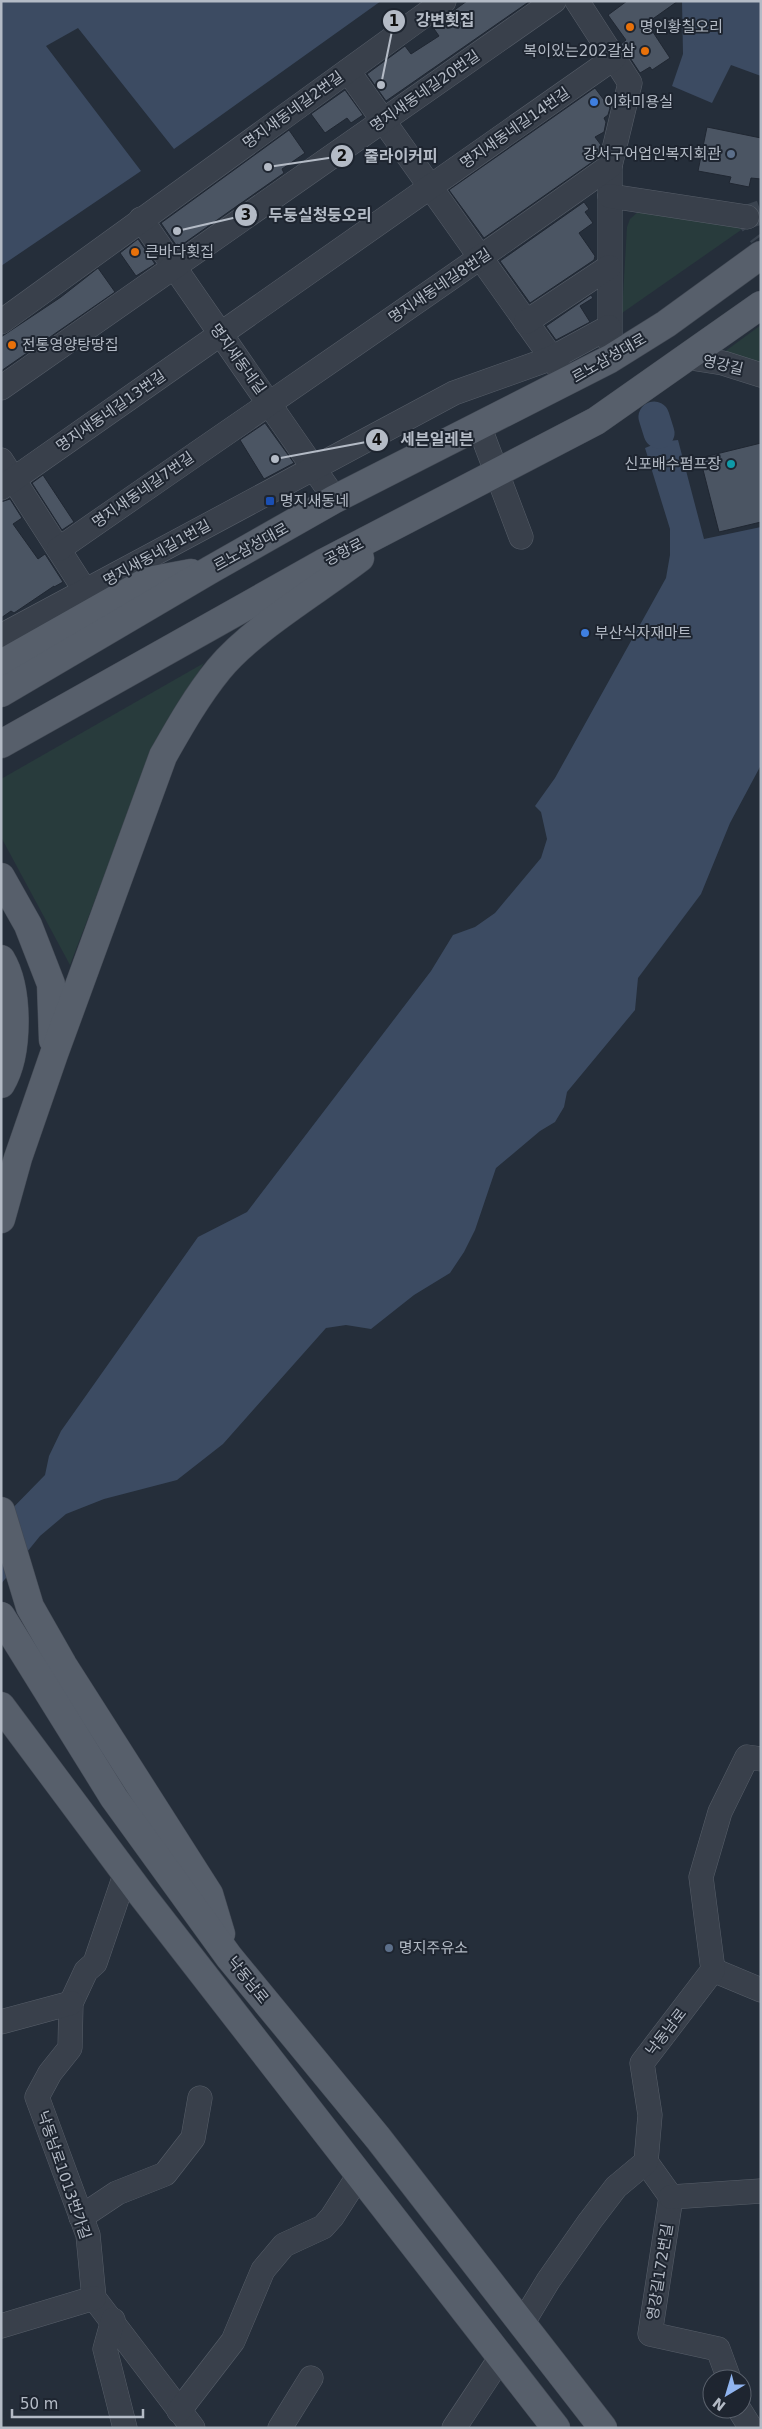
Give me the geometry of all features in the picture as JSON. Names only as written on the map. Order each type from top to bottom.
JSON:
[{"type":"main road","name":"르노삼성대로","points":[[1,693],[335,499],[610,359],[666,324],[761,255]]},
{"type":"main road","points":[[685,357],[761,305]]},
{"type":"main road","name":"공항로","points":[[1,744],[325,562],[596,421],[685,357]]},
{"type":"main road","points":[[1,1219],[18,1158],[54,1054],[163,756],[183,721],[220,668],[255,634],[417,514]]},
{"type":"main road","points":[[1,664],[148,581],[210,570]]},
{"type":"main road","points":[[1,877],[28,926],[51,984],[54,1054]]},
{"type":"main road","points":[[1,959],[14,1002],[15,1030],[12,1055],[1,1084]]},
{"type":"main road","points":[[1,1511],[30,1607],[68,1674],[209,1894],[229,1957]]},
{"type":"main road","name":"낙동남로","points":[[4,1620],[114,1798],[229,1957],[378,2138],[603,2428]]},
{"type":"main road","name":"낙동남로","points":[[1,1706],[132,1886],[556,2428]]},
{"type":"main road","points":[[1,1735],[74,1828],[132,1886]]},
{"type":"street","name":"명지새동네길2번길","points":[[141,219],[444,1]]},
{"type":"street","name":"명지새동네길20번길","points":[[1,388],[554,1]]},
{"type":"street","points":[[577,1],[630,83],[610,166],[608,268],[610,359]]},
{"type":"street","name":"명지새동네길14번길","points":[[220,335],[614,58]]},
{"type":"street","points":[[348,71],[568,381]]},
{"type":"street","name":"명지새동네길8번길","points":[[268,402],[482,258],[610,166]]},
{"type":"street","points":[[610,196],[747,217]]},
{"type":"street","points":[[1,322],[141,219]]},
{"type":"street","name":"명지새동네길","points":[[141,219],[335,499]]},
{"type":"street","points":[[526,322],[608,268]]},
{"type":"street","points":[[313,468],[454,393],[552,358],[609,327]]},
{"type":"street","name":"명지새동네길13번길","points":[[5,476],[220,335]]},
{"type":"street","name":"영강길","points":[[685,357],[723,363],[761,375]]},
{"type":"street","name":"명지새동네길7번길","points":[[59,549],[268,402]]},
{"type":"street","points":[[479,426],[521,537]]},
{"type":"street","name":"명지새동네길1번길","points":[[1,636],[86,592],[313,468]]},
{"type":"street","points":[[5,476],[59,549],[86,592]]},
{"type":"street","points":[[761,1758],[747,1757],[720,1812],[701,1877],[713,1970],[761,1990]]},
{"type":"street","points":[[1,2022],[70,2003],[86,1972],[95,1963],[132,1886]]},
{"type":"street","name":"낙동남로","points":[[646,2162],[650,2114],[642,2063],[713,1970]]},
{"type":"street","name":"낙동남로1013번가길","points":[[70,2003],[70,2048],[50,2073],[37,2097],[88,2235],[94,2298]]},
{"type":"street","points":[[81,2217],[117,2193],[165,2174],[193,2138],[200,2098]]},
{"type":"street","points":[[522,2324],[548,2281],[600,2207],[616,2187],[646,2162],[671,2197],[761,2191]]},
{"type":"street","points":[[1,2326],[94,2298],[113,2320],[186,2419],[233,2340],[263,2270],[284,2245],[323,2227],[332,2217],[359,2175]]},
{"type":"street","name":"영강길172번길","points":[[671,2197],[650,2334],[718,2349],[725,2369]]},
{"type":"street","points":[[113,2320],[105,2349],[125,2428]]},
{"type":"street","points":[[454,2428],[501,2357]]},
{"type":"street","points":[[280,2428],[312,2378]]},
{"type":"shaded area","points":[[638,212],[737,222],[741,230],[622,313],[627,227],[630,219]]},
{"type":"shaded area","points":[[761,325],[761,363],[720,355]]},
{"type":"shaded area","points":[[204,663],[156,741],[70,965],[1,837],[1,779]]},
{"type":"water","points":[[1,1],[381,1],[174,149],[78,28],[46,46],[141,171],[1,266]]},
{"type":"water","points":[[682,1],[761,1],[761,76],[731,65],[712,103],[672,86],[683,54]]},
{"type":"water","points":[[678,440],[704,539],[761,527],[761,765],[730,823],[701,894],[638,978],[635,1010],[567,1092],[564,1107],[555,1122],[540,1131],[496,1168],[475,1230],[464,1252],[450,1273],[414,1295],[371,1329],[346,1325],[326,1328],[223,1444],[177,1480],[104,1499],[66,1514],[40,1536],[1,1584],[1,1520],[45,1475],[49,1456],[61,1431],[198,1237],[247,1212],[431,971],[453,935],[475,927],[495,913],[541,858],[547,839],[541,812],[535,806],[555,778],[666,578],[670,555],[670,529],[645,448],[660,442]]},
{"type":"building","points":[[467,1],[530,1],[386,101],[367,74],[405,46],[411,54],[439,36],[432,26]]},
{"type":"building","points":[[627,1],[678,1],[647,23],[670,58],[652,70],[650,67],[640,73],[621,44],[626,40],[608,15]]},
{"type":"building","points":[[595,88],[610,108],[608,115],[604,118],[606,122],[604,132],[595,137],[601,145],[598,158],[484,238],[449,190]]},
{"type":"building","points":[[345,90],[363,115],[351,123],[347,118],[325,133],[311,114]]},
{"type":"building","name":"강서구어업인복지회관","points":[[707,127],[761,138],[761,179],[751,178],[749,187],[729,183],[731,177],[698,171]]},
{"type":"building","points":[[289,130],[305,153],[282,169],[284,173],[180,246],[176,245],[161,223]]},
{"type":"building","points":[[584,202],[589,209],[585,212],[593,223],[579,233],[595,256],[594,260],[530,303],[500,261]]},
{"type":"building","name":"큰바다횟집","points":[[138,239],[155,264],[136,276],[120,253]]},
{"type":"building","points":[[98,268],[115,292],[1,371],[1,337],[61,297]]},
{"type":"building","points":[[591,295],[593,298],[580,306],[590,322],[556,340],[546,326]]},
{"type":"building","points":[[265,423],[294,463],[264,479],[240,440]]},
{"type":"building","points":[[761,443],[761,522],[719,532],[700,458]]},
{"type":"building","points":[[43,475],[74,522],[62,530],[32,483]]},
{"type":"building","points":[[10,499],[22,518],[13,524],[38,559],[45,554],[63,582],[14,613],[11,611],[1,618],[1,502]]},
{"type":"waterway","points":[[654,417],[659,433]]},
{"type":"tunnel","points":[[761,212],[747,217],[761,236]]},
{"type":"place","name":"명인황칠오리","points":[[630,27]]},
{"type":"place","name":"복이있는202갈삼","points":[[645,51]]},
{"type":"place","name":"강변횟집","points":[[381,85]]},
{"type":"place","name":"이화미용실","points":[[594,102]]},
{"type":"place","name":"강서구어업인복지회관","points":[[731,154]]},
{"type":"place","name":"줄라이커피","points":[[268,167]]},
{"type":"place","name":"두둥실청둥오리","points":[[177,231]]},
{"type":"place","name":"큰바다횟집","points":[[135,252]]},
{"type":"place","name":"전통영양탕땅집","points":[[12,345]]},
{"type":"place","name":"세븐일레븐","points":[[275,459]]},
{"type":"place","name":"신포배수펌프장","points":[[731,464]]},
{"type":"place","name":"명지새동네","points":[[270,501]]},
{"type":"place","name":"부산식자재마트","points":[[585,633]]},
{"type":"place","name":"명지주유소","points":[[389,1948]]}]
